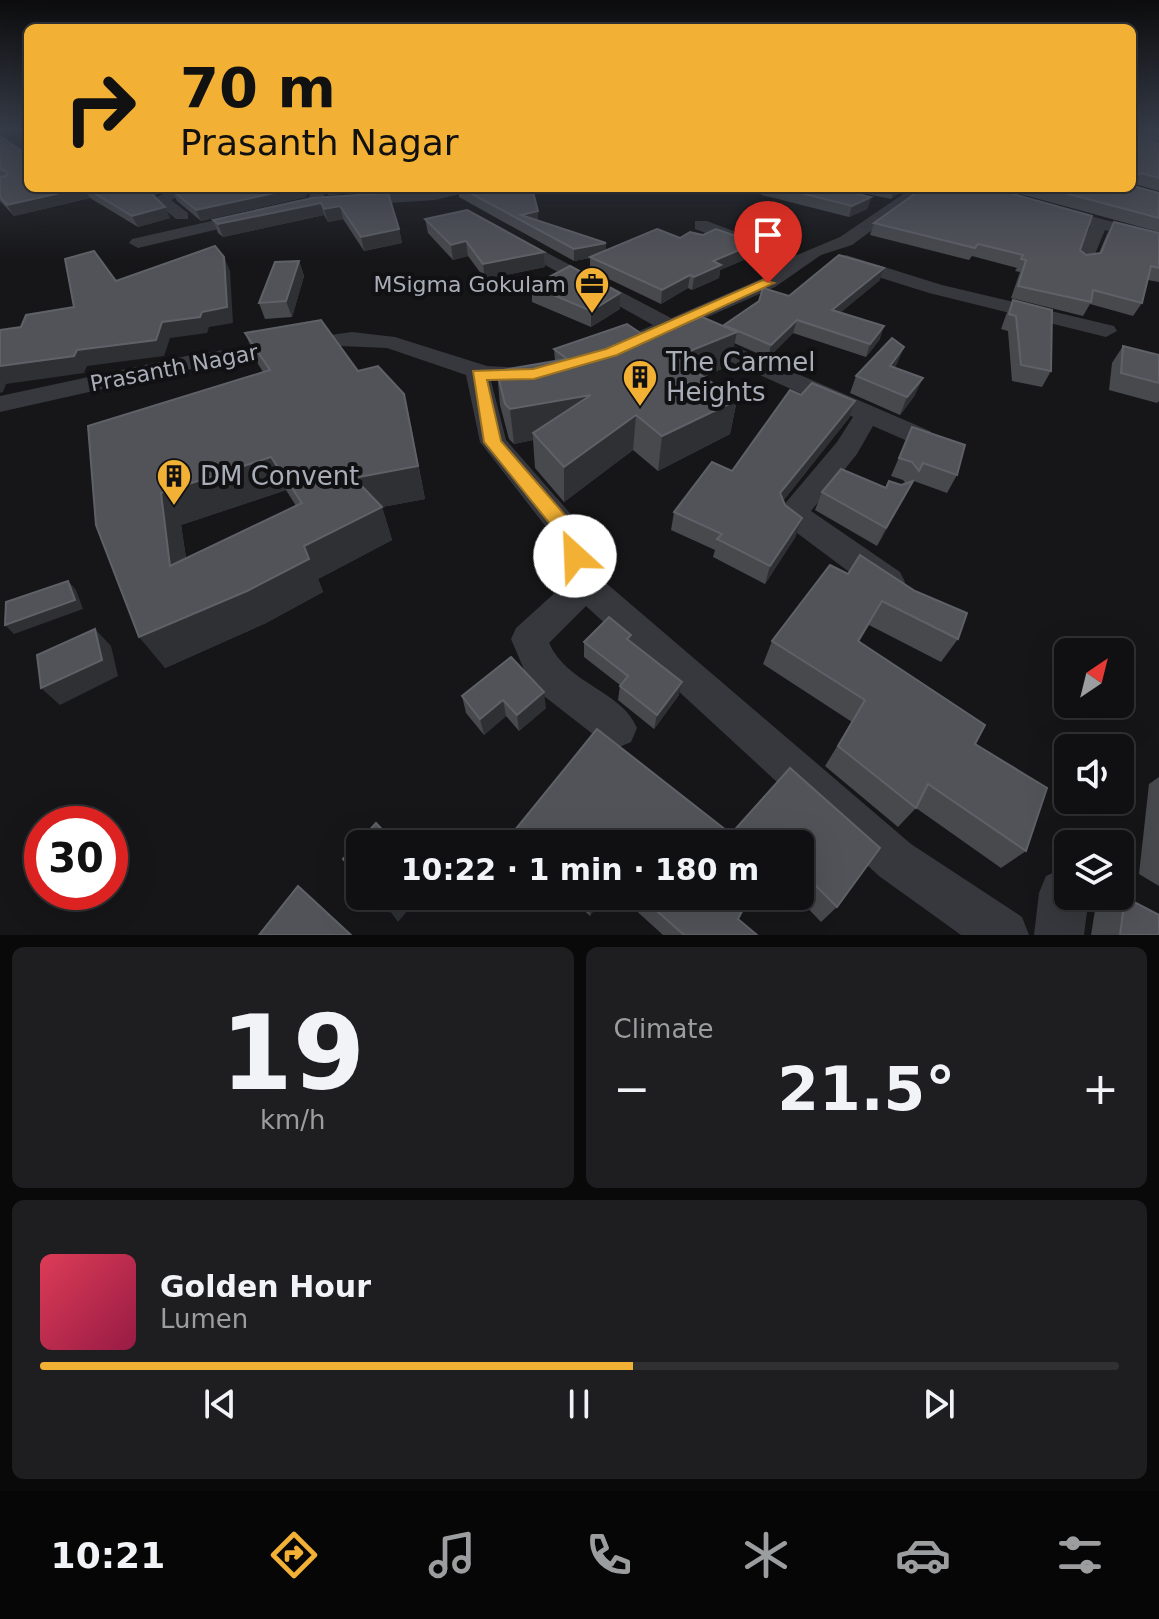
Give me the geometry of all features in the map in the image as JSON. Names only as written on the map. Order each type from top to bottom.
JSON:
[{"type":"street","points":[[180,192],[160,199],[182,216]]},
{"type":"street","points":[[312,199],[396,192]]},
{"type":"street","points":[[585,359],[756,289],[806,256],[846,241],[887,205],[914,192]]},
{"type":"street","points":[[1043,208],[1159,239]]},
{"type":"street","points":[[138,243],[262,214]]},
{"type":"street","points":[[1085,260],[1100,222]]},
{"type":"street","points":[[701,225],[806,256],[1106,331]]},
{"type":"street","points":[[490,229],[674,325],[706,345],[921,437]]},
{"type":"street","name":"Prasanth Nagar","points":[[0,404],[197,360],[328,340],[366,339],[478,374],[501,377],[560,367]]},
{"type":"street","points":[[478,374],[493,442],[564,527],[586,585],[895,860],[1004,935]]},
{"type":"street","points":[[868,414],[843,472],[792,513],[915,602]]},
{"type":"street","points":[[586,585],[529,639],[544,674],[617,728]]},
{"type":"street","points":[[1059,935],[1061,910]]},
{"type":"building","points":[[8,173],[24,173],[24,192],[64,192],[7,205],[0,197],[0,177]]},
{"type":"building","points":[[1136,173],[1159,173],[1159,178],[1141,173],[1136,176]]},
{"type":"building","points":[[1136,187],[1159,193],[1159,218],[1061,192],[1136,192]]},
{"type":"building","points":[[93,192],[150,192],[165,207],[132,216]]},
{"type":"building","points":[[174,192],[279,192],[196,210]]},
{"type":"building","points":[[468,192],[533,192],[538,211],[521,215],[606,243],[574,249]]},
{"type":"building","points":[[797,192],[848,192],[871,197],[852,206]]},
{"type":"building","points":[[917,192],[1006,192],[1092,216],[1080,250],[1086,255],[1101,253],[1114,222],[1159,233],[1159,268],[1151,266],[1142,303],[1093,290],[1091,302],[1018,286],[1026,260],[1021,259],[1023,255],[978,244],[975,248],[874,223]]},
{"type":"building","points":[[388,193],[399,229],[361,237],[340,206],[324,209],[321,203],[218,224],[213,220],[312,198]]},
{"type":"building","points":[[467,210],[544,252],[483,264],[466,241],[451,245],[425,219]]},
{"type":"building","points":[[657,229],[680,238],[690,232],[703,235],[716,229],[756,243],[713,261],[721,265],[694,277],[690,275],[662,290],[590,257]]},
{"type":"building","points":[[215,246],[224,257],[227,307],[202,312],[200,317],[162,322],[156,340],[77,350],[74,356],[0,366],[0,330],[21,327],[26,315],[74,307],[65,259],[94,251],[116,281]]},
{"type":"building","points":[[839,255],[884,268],[832,310],[884,326],[870,344],[797,320],[771,345],[724,325],[759,301],[763,288],[789,296]]},
{"type":"building","points":[[299,261],[286,301],[259,303],[275,262]]},
{"type":"building","points":[[570,266],[620,293],[591,311],[532,286]]},
{"type":"building","points":[[1013,300],[1052,310],[1051,371],[1021,365],[1016,316],[1009,314]]},
{"type":"building","points":[[702,317],[737,332],[675,357],[737,400],[662,436],[636,415],[564,467],[533,433],[591,395],[510,409],[505,404],[497,371],[567,359],[554,349],[627,324],[648,338]]},
{"type":"building","points":[[321,320],[358,371],[378,366],[404,394],[418,466],[354,478],[382,507],[304,546],[309,559],[247,591],[139,637],[96,525],[88,426],[270,370],[245,333]],"holes":[[[271,457],[302,503],[170,566],[161,493]]]},
{"type":"building","points":[[892,338],[904,347],[890,366],[923,378],[907,397],[856,376]]},
{"type":"building","points":[[1123,346],[1159,355],[1159,383],[1121,373]]},
{"type":"building","points":[[812,383],[855,401],[780,493],[785,505],[802,518],[770,566],[717,539],[722,534],[674,512],[712,462],[732,471],[790,390],[801,395]]},
{"type":"building","points":[[912,427],[965,445],[957,475],[923,463],[919,471],[912,462],[899,458]]},
{"type":"building","points":[[841,469],[886,488],[889,481],[901,485],[913,481],[886,528],[822,492]]},
{"type":"building","points":[[860,555],[915,591],[967,613],[958,639],[882,601],[858,641],[985,725],[975,744],[1047,788],[1026,851],[928,784],[916,808],[838,746],[865,700],[772,641],[830,565],[848,574]]},
{"type":"building","points":[[68,581],[75,600],[5,625],[6,602]]},
{"type":"building","points":[[609,617],[631,635],[627,639],[682,682],[657,715],[620,686],[628,676],[584,642]]},
{"type":"building","points":[[95,629],[102,660],[41,688],[37,655]]},
{"type":"building","points":[[511,657],[544,692],[517,715],[503,700],[480,719],[462,696]]},
{"type":"building","points":[[597,729],[726,830],[515,830]]},
{"type":"building","points":[[790,768],[880,848],[837,907],[814,884],[814,830],[735,830]]},
{"type":"building","points":[[376,823],[383,830],[370,830]]},
{"type":"building","points":[[298,886],[351,935],[259,935]]},
{"type":"building","points":[[1134,902],[1159,915],[1159,935],[1120,935],[1123,910],[1134,910]]},
{"type":"building","points":[[656,910],[743,910],[738,919],[757,935],[684,935]]},
{"type":"place","name":"MSigma Gokulam","points":[[592,315]]},
{"type":"place","name":"The Carmel Heights","points":[[640,408]]},
{"type":"place","name":"DM Convent","points":[[174,507]]},
{"type":"route","points":[[575,556],[564,527],[493,442],[478,374],[501,377],[534,374],[611,352],[768,283]]}]
